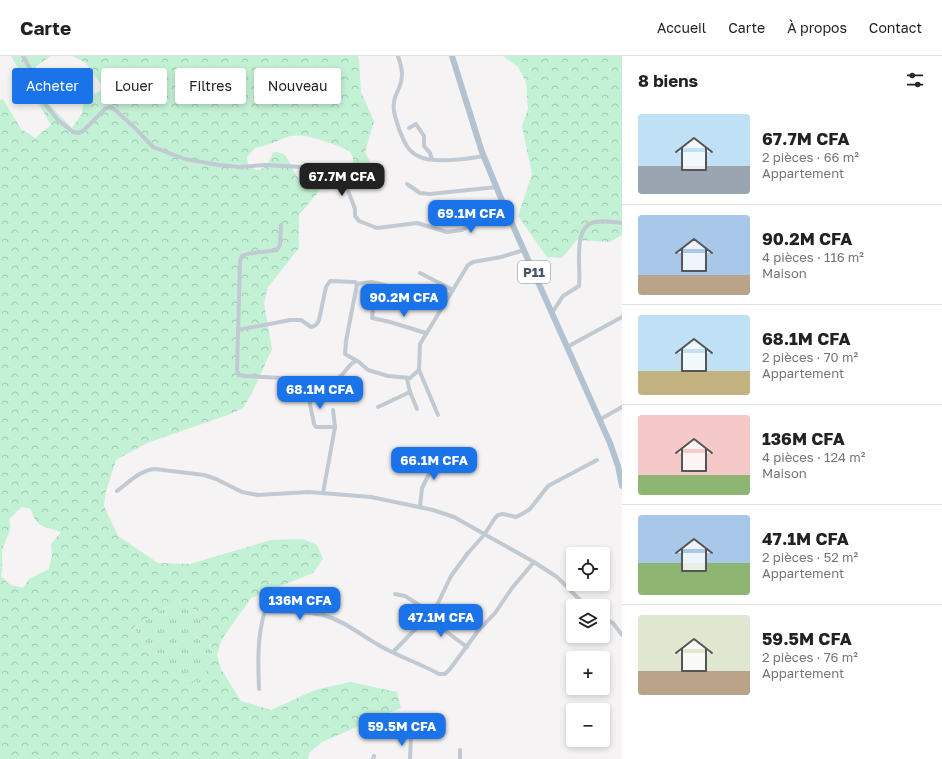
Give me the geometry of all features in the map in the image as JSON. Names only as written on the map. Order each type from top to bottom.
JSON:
[{"type":"main road","name":"P11","points":[[452,56],[484,156],[505,208],[599,420],[618,466],[622,486]]},
{"type":"street","points":[[23,56],[33,74],[41,99],[58,120],[73,132],[84,130],[105,109],[110,107],[135,128],[153,147],[185,159],[239,167],[265,165],[320,168],[338,174],[347,188],[355,209],[355,216],[359,221],[377,228],[417,223],[447,232],[456,232],[505,208]]},
{"type":"street","points":[[398,56],[403,76],[394,101],[394,107],[401,135],[408,148],[418,156],[432,159],[484,156]]},
{"type":"street","points":[[409,128],[416,124],[422,131],[424,136],[424,146],[430,153],[432,159]]},
{"type":"street","points":[[408,184],[420,192],[430,194],[497,187]]},
{"type":"street","points":[[552,313],[563,296],[579,286],[581,235],[587,225],[594,222],[622,223]]},
{"type":"street","points":[[281,225],[280,245],[277,250],[247,254],[242,256],[240,262],[237,370],[239,375],[282,378]]},
{"type":"street","points":[[438,415],[419,370],[420,344],[470,263],[524,250]]},
{"type":"street","points":[[420,273],[453,290]]},
{"type":"street","points":[[238,330],[290,320],[301,320],[311,327],[318,324],[326,287],[330,281],[355,282],[357,284],[372,282],[412,292],[430,298],[443,305]]},
{"type":"street","points":[[357,284],[344,352],[346,356],[368,370],[388,376],[407,379],[415,375],[419,370]]},
{"type":"street","points":[[373,310],[372,318],[426,333]]},
{"type":"street","points":[[567,348],[622,317]]},
{"type":"street","points":[[332,382],[344,374],[351,362],[356,361]]},
{"type":"street","points":[[407,379],[410,392],[417,409]]},
{"type":"street","points":[[307,390],[316,427],[335,427]]},
{"type":"street","points":[[378,407],[410,392]]},
{"type":"street","points":[[599,420],[622,407]]},
{"type":"street","points":[[322,493],[335,427],[333,410]]},
{"type":"street","points":[[420,506],[422,488],[433,466],[436,454]]},
{"type":"street","points":[[393,652],[430,615],[439,602],[451,576],[498,515],[503,514],[516,517],[522,514],[530,509],[548,486],[597,460]]},
{"type":"street","points":[[117,491],[142,472],[155,469],[204,475],[216,479],[242,492],[258,495],[309,492],[381,498],[420,506],[454,517],[484,535],[493,538],[557,577],[579,599]]},
{"type":"street","points":[[259,689],[258,650],[262,620],[265,611],[322,615],[336,619],[393,652],[442,675],[450,670],[478,631],[495,613],[512,588],[534,562]]},
{"type":"street","points":[[395,594],[402,595],[412,600],[427,610],[436,624],[467,647]]},
{"type":"street","points":[[610,622],[613,623],[622,635]]},
{"type":"street","points":[[410,759],[411,736]]},
{"type":"street","points":[[460,750],[460,759]]},
{"type":"green space","points":[[11,56],[51,56],[35,67],[18,68]]},
{"type":"green space","points":[[72,56],[358,56],[361,92],[374,121],[365,152],[375,172],[347,188],[320,190],[299,215],[299,248],[268,287],[264,303],[272,349],[252,393],[243,408],[228,415],[147,443],[116,460],[106,491],[104,506],[118,536],[158,563],[190,564],[271,540],[303,539],[317,545],[323,559],[313,573],[251,598],[222,639],[217,654],[221,669],[241,701],[271,710],[315,690],[350,682],[397,692],[401,708],[322,742],[309,753],[308,759],[0,759],[0,100],[3,99],[21,129],[35,138],[51,125],[39,104],[49,104],[72,128],[82,113],[83,104],[93,104],[93,94],[99,92],[101,88],[101,104],[167,104],[167,68],[101,68],[101,85],[93,73],[93,68],[89,68],[86,63]],"holes":[[[290,136],[305,136],[328,142],[349,151],[353,160],[352,168],[348,171],[331,175],[320,183],[313,185],[301,180],[296,175],[285,155],[280,153],[273,152],[268,163],[261,169],[256,170],[248,165],[247,157],[255,148]],[[22,507],[31,509],[35,520],[38,523],[61,532],[51,544],[52,554],[49,569],[29,579],[23,588],[9,584],[1,576],[2,553],[10,529],[9,519]],[[186,600],[205,625],[195,635],[213,652],[202,683],[178,679],[159,658],[144,646],[134,627],[159,611]]]},
{"type":"green space","points":[[503,56],[622,56],[622,235],[610,242],[577,240],[562,258],[547,257],[518,216],[532,174],[522,126],[528,109],[526,82],[518,67]]},
{"type":"green space","points":[[186,600],[205,625],[195,635],[213,652],[202,683],[178,679],[159,658],[144,646],[134,627],[159,611]]}]
